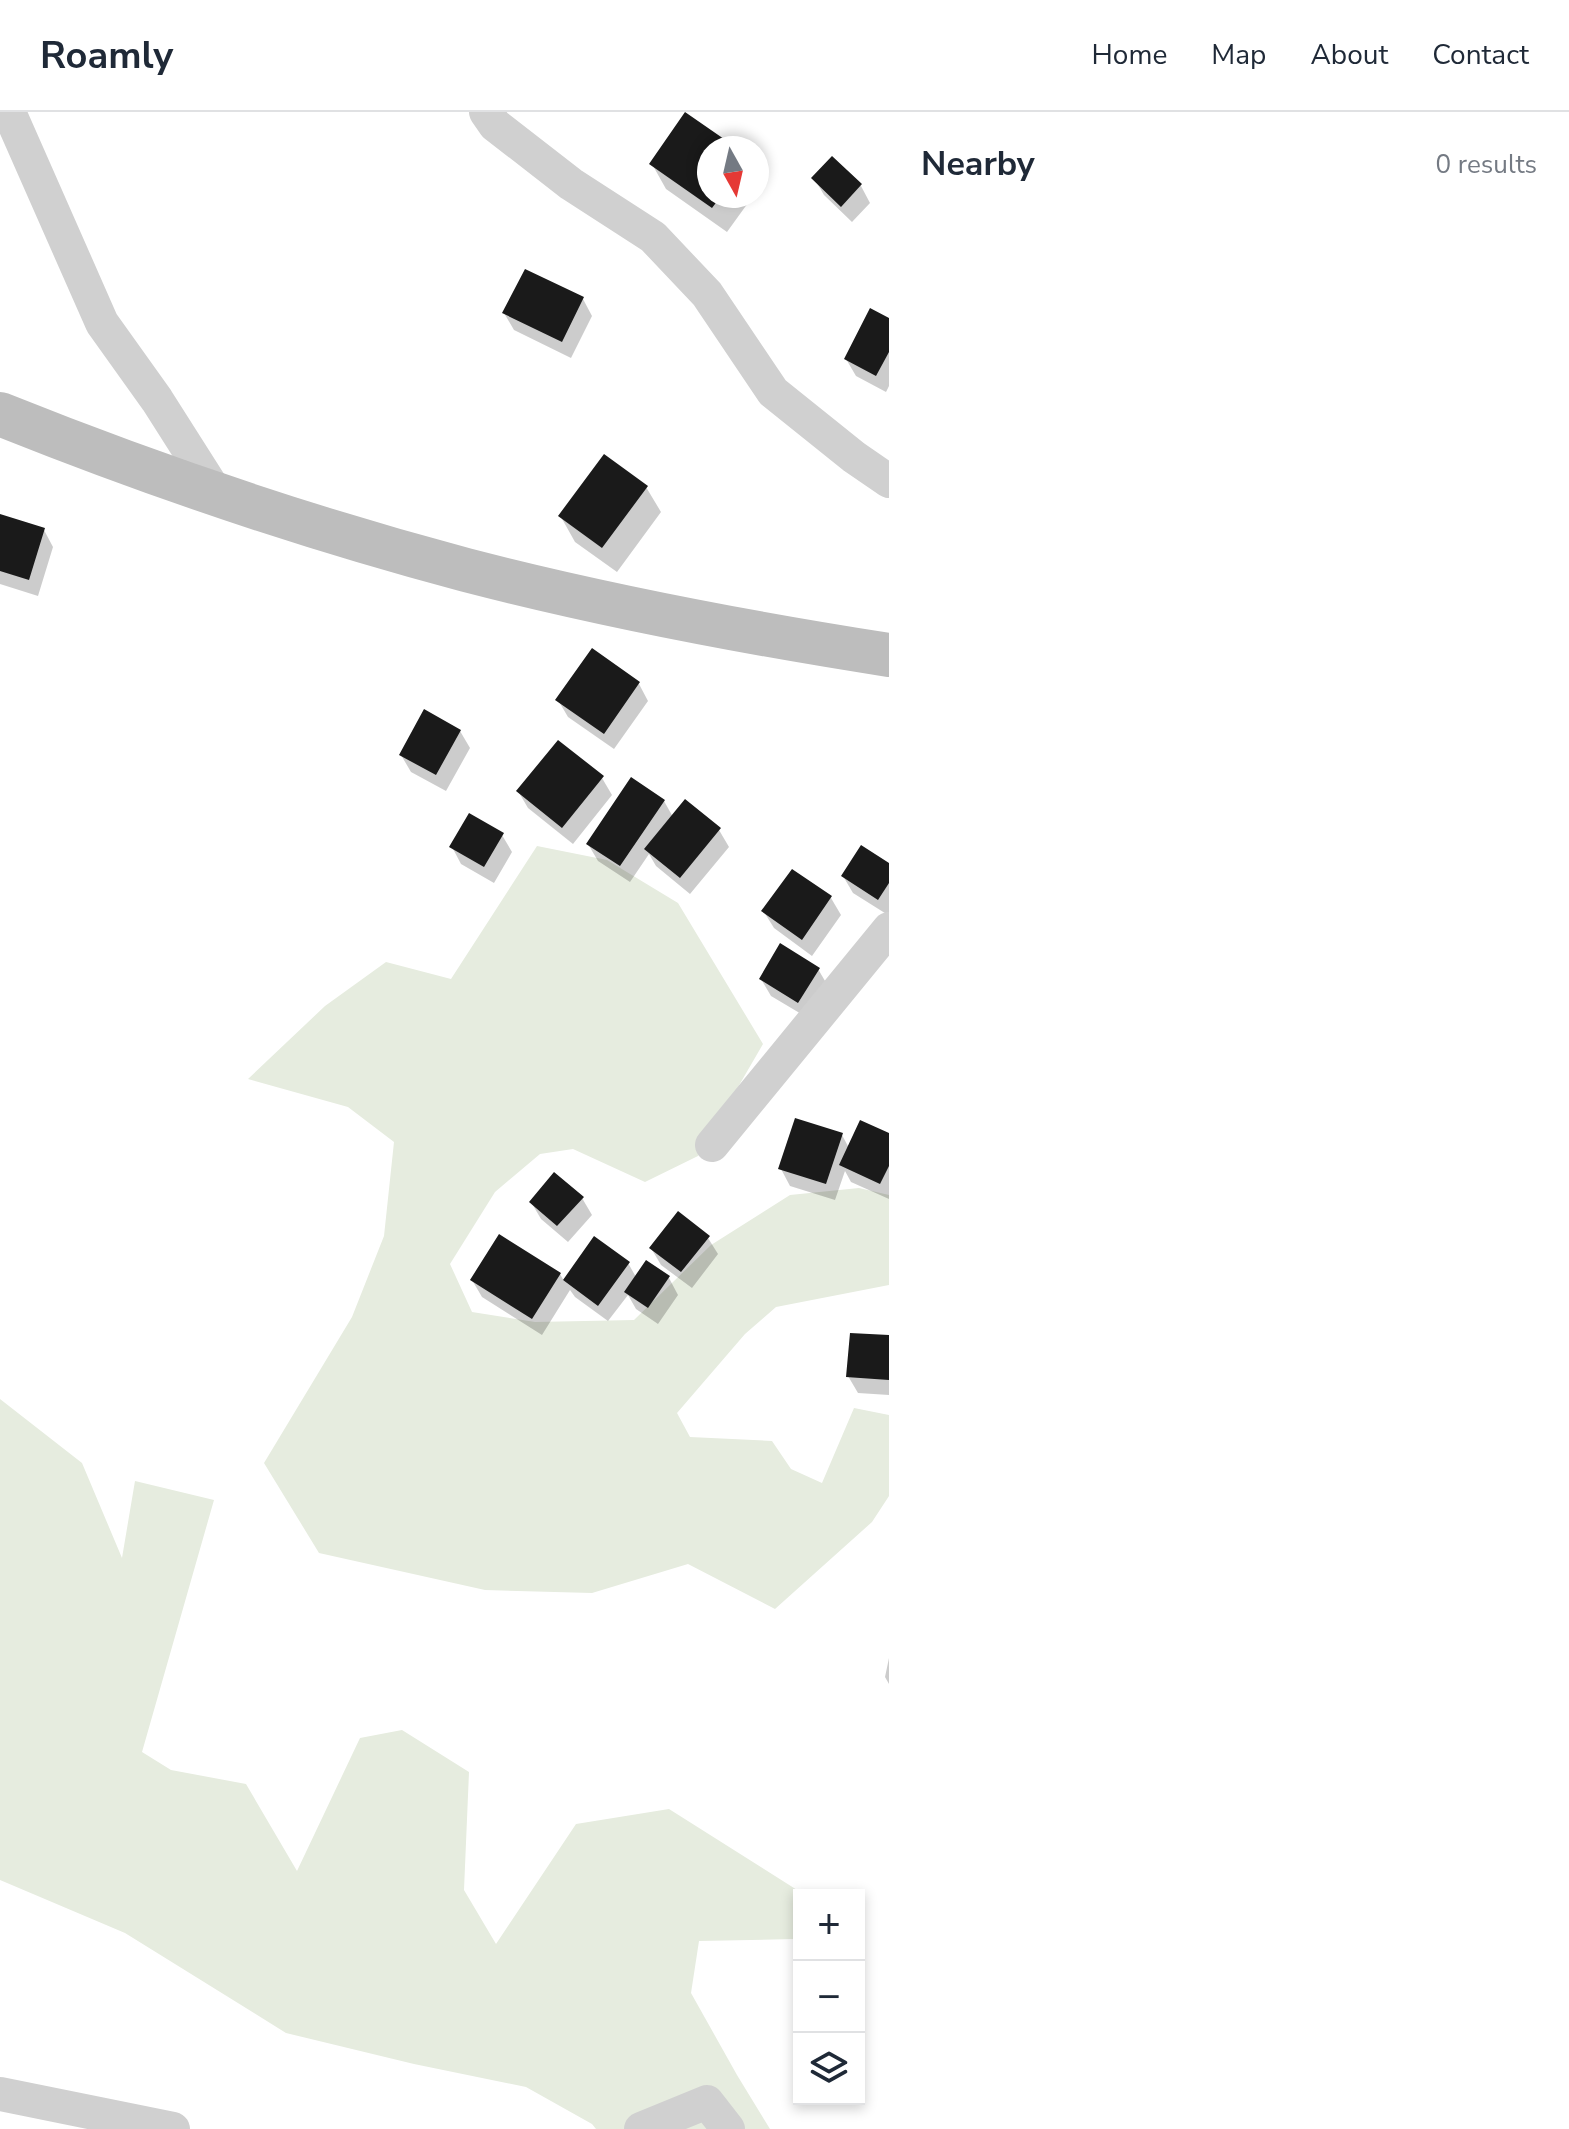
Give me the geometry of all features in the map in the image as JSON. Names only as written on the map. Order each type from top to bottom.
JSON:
[{"type":"main road","points":[[0,414],[218,496],[466,570],[611,604],[889,655]]},
{"type":"street","points":[[9,112],[102,323],[157,400],[218,496]]},
{"type":"street","points":[[486,112],[495,125],[571,184],[653,237],[707,294],[773,392],[889,481]]},
{"type":"street","points":[[712,1145],[889,929]]},
{"type":"street","points":[[0,2094],[173,2129]]},
{"type":"street","points":[[641,2129],[707,2102],[728,2129]]},
{"type":"shaded area","points":[[537,846],[607,860],[678,903],[763,1044],[698,1156],[645,1182],[573,1149],[540,1154],[495,1192],[450,1264],[472,1312],[535,1322],[634,1320],[711,1245],[790,1195],[859,1188],[889,1195],[889,1285],[776,1307],[745,1334],[677,1413],[690,1437],[772,1441],[791,1469],[822,1483],[854,1408],[889,1415],[889,1496],[872,1522],[775,1609],[688,1564],[592,1593],[485,1590],[319,1553],[264,1463],[352,1317],[384,1236],[394,1142],[348,1107],[248,1079],[325,1006],[386,962],[451,979]]},
{"type":"shaded area","points":[[0,1399],[82,1463],[122,1558],[135,1481],[214,1500],[142,1752],[171,1770],[246,1784],[297,1871],[360,1738],[402,1730],[469,1772],[464,1890],[496,1944],[576,1824],[669,1809],[796,1889],[793,1889],[793,1939],[699,1941],[691,1993],[770,2129],[596,2129],[526,2087],[286,2033],[125,1933],[0,1880]]},
{"type":"building","points":[[685,112],[720,136],[697,136],[697,198],[649,164]]},
{"type":"building","points":[[832,156],[862,184],[841,207],[811,178]]},
{"type":"building","points":[[525,269],[584,297],[562,342],[502,313]]},
{"type":"building","points":[[870,308],[889,318],[889,352],[876,376],[844,359]]},
{"type":"building","points":[[604,454],[648,486],[602,548],[558,516]]},
{"type":"building","points":[[0,514],[45,528],[29,580],[0,571]]},
{"type":"building","points":[[592,648],[640,682],[604,734],[555,700]]},
{"type":"building","points":[[424,709],[461,730],[436,775],[399,755]]},
{"type":"building","points":[[558,740],[604,776],[562,828],[516,791]]},
{"type":"building","points":[[631,777],[665,800],[620,866],[586,844]]},
{"type":"building","points":[[685,799],[721,828],[680,878],[644,849]]},
{"type":"building","points":[[469,813],[504,833],[484,867],[449,847]]},
{"type":"building","points":[[861,845],[889,863],[889,883],[878,900],[841,876]]},
{"type":"building","points":[[792,869],[832,896],[802,940],[761,911]]},
{"type":"building","points":[[780,943],[820,968],[798,1003],[759,979]]},
{"type":"building","points":[[795,1118],[843,1133],[826,1184],[778,1169]]},
{"type":"building","points":[[860,1120],[889,1133],[889,1166],[880,1184],[839,1165]]},
{"type":"building","points":[[554,1172],[584,1197],[557,1226],[529,1202]]},
{"type":"building","points":[[678,1211],[710,1236],[681,1272],[649,1248]]},
{"type":"building","points":[[499,1234],[561,1273],[532,1319],[470,1280]]},
{"type":"building","points":[[594,1236],[630,1262],[598,1306],[563,1280]]},
{"type":"building","points":[[646,1260],[670,1276],[648,1308],[624,1292]]},
{"type":"building","points":[[850,1333],[889,1335],[889,1380],[846,1377]]}]
